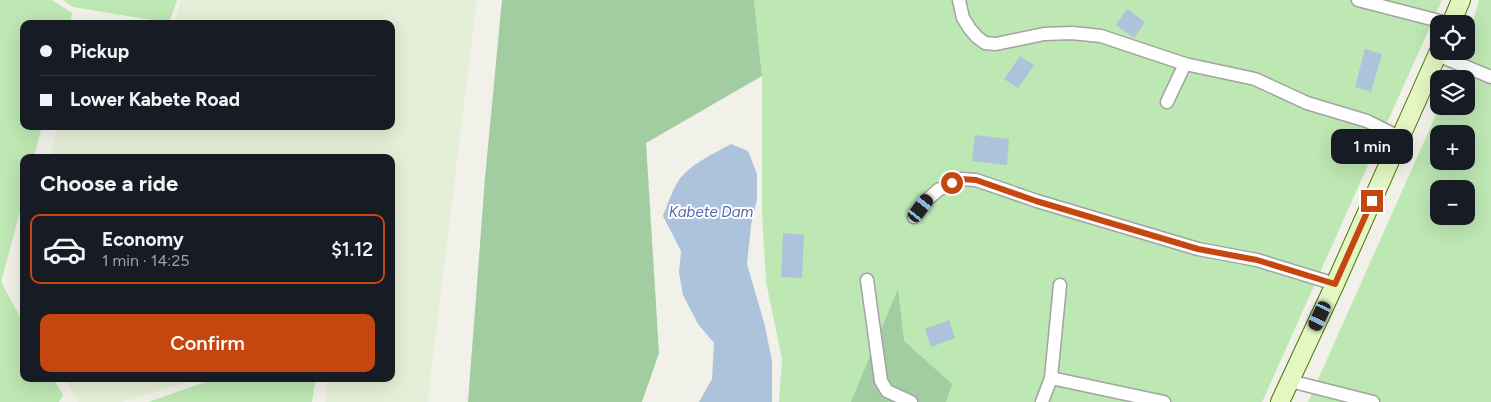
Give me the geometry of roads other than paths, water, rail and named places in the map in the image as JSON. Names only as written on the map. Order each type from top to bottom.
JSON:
[{"type":"main road","points":[[1455,15],[1461,0]]},
{"type":"main road","points":[[1280,402],[1435,60]]},
{"type":"street","points":[[958,0],[963,18],[970,29],[985,42],[996,44],[1044,34],[1072,33],[1101,36],[1185,64],[1255,79],[1307,103],[1367,121],[1401,138]]},
{"type":"street","points":[[1358,0],[1430,19]]},
{"type":"street","points":[[1453,60],[1491,77]]},
{"type":"street","points":[[1168,102],[1185,64]]},
{"type":"street","points":[[914,217],[938,190],[961,179],[976,180],[1036,201],[1198,249],[1257,260],[1335,284]]},
{"type":"street","points":[[866,280],[881,382],[887,391],[911,402]]},
{"type":"street","points":[[1042,402],[1051,378],[1060,284]]},
{"type":"street","points":[[1051,378],[1164,402]]},
{"type":"street","points":[[1290,380],[1373,402]]},
{"type":"water","points":[[1127,9],[1145,22],[1134,38],[1116,25]]},
{"type":"water","points":[[1365,49],[1382,54],[1371,92],[1355,87]]},
{"type":"water","points":[[1020,56],[1034,65],[1018,88],[1004,79]]},
{"type":"water","points":[[975,135],[1009,139],[1007,165],[972,161]]},
{"type":"water","name":"Kabete Dam","points":[[731,144],[748,151],[757,174],[757,199],[751,225],[747,264],[765,326],[772,361],[772,402],[699,402],[712,379],[714,343],[698,324],[683,295],[679,273],[681,251],[663,216],[675,187],[684,174],[700,161]]},
{"type":"water","points":[[783,233],[804,235],[802,278],[781,277]]},
{"type":"water","points":[[949,320],[955,338],[931,347],[925,329]]}]
